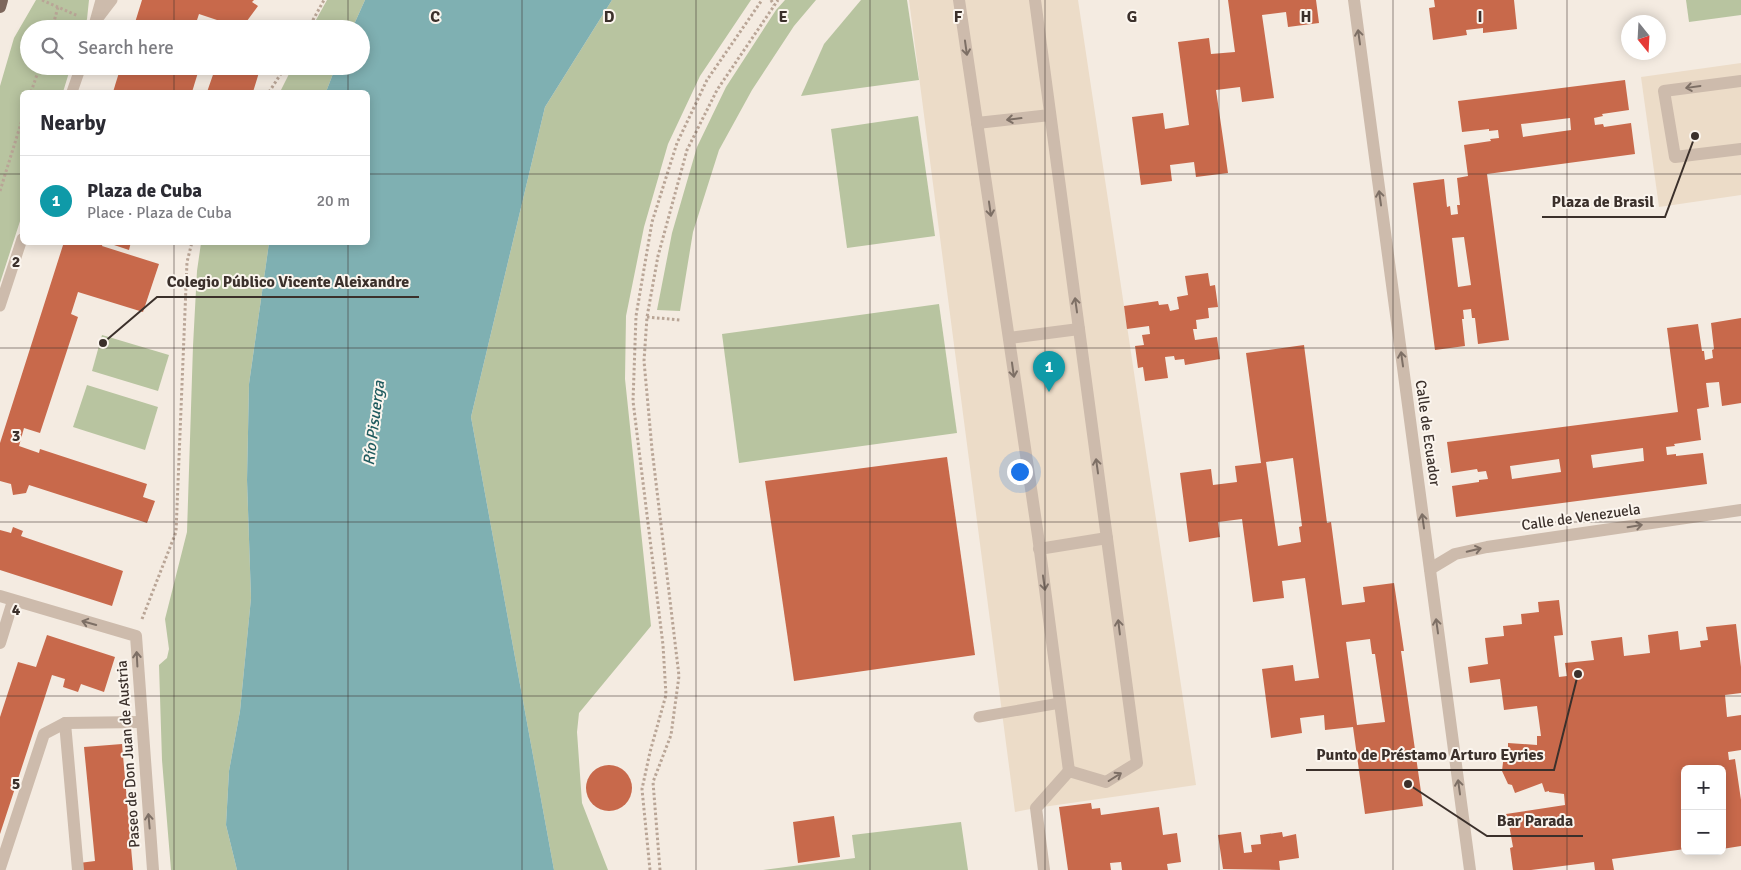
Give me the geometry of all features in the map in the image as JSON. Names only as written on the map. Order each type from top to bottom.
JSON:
[{"type":"main road","points":[[0,7],[2,0]]},
{"type":"street","points":[[959,0],[1040,549],[1069,771],[1036,808],[1044,870]]},
{"type":"street","points":[[1035,0],[1137,763],[1106,782],[1069,771]]},
{"type":"street","name":"Calle de Ecuador","points":[[1354,0],[1470,870]]},
{"type":"street","points":[[1741,81],[1664,91],[1675,157],[1741,149]]},
{"type":"street","points":[[977,123],[1050,115]]},
{"type":"street","points":[[1009,338],[1079,329]]},
{"type":"street","name":"Calle de Venezuela","points":[[1430,569],[1455,554],[1487,547],[1741,510]]},
{"type":"street","points":[[1040,549],[1107,538]]},
{"type":"street","points":[[0,596],[136,636]]},
{"type":"street","points":[[0,643],[14,601]]},
{"type":"street","name":"Paseo de Don Juan de Austria","points":[[136,636],[153,870]]},
{"type":"street","points":[[0,868],[44,734],[65,723],[141,722]]},
{"type":"street","points":[[65,723],[78,870]]},
{"type":"lane","points":[[96,20],[101,0]]},
{"type":"lane","points":[[98,20],[112,0]]},
{"type":"lane","points":[[73,90],[78,75]]},
{"type":"lane","points":[[0,306],[20,245]]},
{"type":"lane","points":[[979,717],[1060,703]]},
{"type":"path","points":[[42,0],[83,20]]},
{"type":"path","points":[[313,20],[324,0]]},
{"type":"path","points":[[650,870],[642,789],[666,694],[663,645],[633,401],[636,316],[652,222],[678,143],[707,80],[762,0]]},
{"type":"path","points":[[771,0],[774,5]]},
{"type":"path","points":[[660,870],[653,782],[671,735],[679,676],[652,449],[644,361],[647,317],[658,256],[687,150],[717,90],[778,0]]},
{"type":"path","points":[[54,20],[58,7]]},
{"type":"path","points":[[32,90],[37,75]]},
{"type":"path","points":[[270,90],[280,75]]},
{"type":"path","points":[[0,191],[20,126]]},
{"type":"path","points":[[136,636],[176,532],[187,262],[191,245]]},
{"type":"path","points":[[647,317],[680,320]]},
{"type":"green space","points":[[36,0],[89,0],[87,20],[24,20]]},
{"type":"green space","points":[[327,0],[365,0],[356,20],[316,20]]},
{"type":"green space","points":[[612,0],[751,0],[700,76],[668,144],[644,227],[626,316],[625,379],[651,626],[579,713],[577,732],[582,803],[608,870],[554,870],[471,417],[545,107]]},
{"type":"green space","points":[[785,0],[816,0],[794,26],[752,90],[719,150],[693,232],[680,311],[657,310],[672,233],[697,147],[726,87],[776,10]]},
{"type":"green space","points":[[861,0],[907,0],[919,80],[801,96],[824,44]]},
{"type":"green space","points":[[1686,0],[1741,0],[1741,15],[1689,22]]},
{"type":"green space","points":[[20,28],[20,75],[68,75],[64,90],[20,90],[20,221],[0,283],[0,86],[14,38]]},
{"type":"green space","points":[[288,75],[333,75],[327,90],[281,90]]},
{"type":"green space","points":[[918,116],[935,236],[847,248],[831,129]]},
{"type":"green space","points":[[201,245],[269,245],[249,384],[247,480],[251,598],[240,711],[229,771],[226,825],[237,870],[171,870],[162,760],[159,665],[167,658],[169,649],[165,619],[187,532],[197,271]]},
{"type":"green space","points":[[939,304],[957,433],[739,463],[722,334]]},
{"type":"green space","points":[[102,335],[169,355],[158,391],[92,371]]},
{"type":"green space","points":[[87,385],[158,407],[145,450],[73,427]]},
{"type":"green space","points":[[961,822],[968,870],[763,870],[855,858],[852,835]]},
{"type":"shaded area","points":[[909,0],[1078,0],[1196,785],[1015,812]]},
{"type":"shaded area","points":[[1741,63],[1741,195],[1659,207],[1641,77]]},
{"type":"water","name":"Río Pisuerga","points":[[365,0],[612,0],[545,107],[471,417],[554,870],[237,870],[226,825],[229,771],[240,711],[251,598],[247,480],[249,384],[269,245],[370,245],[370,90],[327,90],[333,75],[370,75],[370,20],[356,20]]},
{"type":"building","points":[[142,0],[254,0],[252,2],[258,6],[248,20],[217,20],[199,14],[197,20],[136,20]]},
{"type":"building","points":[[1228,0],[1316,0],[1319,23],[1288,27],[1286,12],[1262,15],[1274,98],[1242,102],[1240,87],[1216,90],[1228,173],[1196,177],[1194,162],[1170,165],[1172,181],[1141,185],[1132,117],[1163,113],[1165,129],[1189,125],[1178,42],[1209,38],[1211,54],[1235,52]]},
{"type":"building","points":[[1434,0],[1514,0],[1517,29],[1483,33],[1483,28],[1466,30],[1467,35],[1433,40],[1429,8],[1435,7]]},
{"type":"building","points":[[118,75],[197,75],[193,90],[114,90]]},
{"type":"building","points":[[213,75],[258,75],[254,90],[208,90]]},
{"type":"building","points":[[1625,80],[1629,110],[1602,114],[1603,116],[1594,118],[1595,125],[1603,124],[1604,127],[1631,123],[1635,154],[1487,174],[1509,340],[1478,344],[1475,318],[1472,318],[1471,309],[1463,310],[1465,346],[1435,350],[1413,183],[1444,179],[1447,207],[1450,206],[1451,215],[1458,214],[1457,205],[1460,205],[1457,178],[1468,176],[1464,145],[1499,138],[1498,130],[1462,132],[1458,101]],"holes":[[[1570,118],[1571,130],[1523,137],[1521,124]],[[1464,237],[1471,285],[1458,287],[1452,238]]]},
{"type":"building","points":[[63,245],[102,245],[159,264],[143,312],[78,292],[71,314],[78,317],[40,433],[24,428],[19,446],[39,453],[40,449],[147,484],[143,497],[155,501],[147,523],[29,485],[26,493],[13,495],[11,484],[0,481],[0,443]]},
{"type":"building","points":[[114,245],[130,245],[129,250]]},
{"type":"building","points":[[1208,273],[1210,286],[1215,285],[1218,307],[1208,308],[1209,318],[1196,320],[1197,329],[1193,329],[1195,340],[1217,337],[1220,359],[1185,365],[1184,359],[1175,360],[1174,356],[1165,357],[1168,378],[1145,381],[1143,367],[1138,368],[1135,346],[1144,345],[1142,335],[1150,334],[1149,326],[1127,329],[1124,306],[1158,301],[1159,305],[1168,304],[1170,311],[1179,309],[1177,297],[1188,295],[1185,276]]},
{"type":"building","points":[[1741,318],[1741,403],[1722,406],[1719,382],[1706,383],[1709,407],[1697,409],[1701,440],[1666,447],[1667,455],[1703,453],[1707,484],[1456,517],[1452,486],[1488,479],[1486,471],[1478,472],[1477,469],[1451,473],[1447,442],[1678,412],[1667,328],[1698,324],[1705,360],[1713,358],[1712,350],[1714,349],[1711,323]],"holes":[[[1643,448],[1644,461],[1593,468],[1591,455]],[[1559,459],[1561,472],[1512,479],[1510,466]]]},
{"type":"building","points":[[1304,345],[1327,523],[1331,522],[1342,605],[1365,602],[1363,587],[1394,583],[1404,651],[1401,651],[1423,806],[1365,814],[1353,727],[1325,730],[1324,715],[1300,718],[1302,733],[1271,738],[1262,669],[1293,665],[1295,681],[1319,678],[1305,578],[1282,581],[1284,598],[1253,602],[1242,519],[1218,522],[1220,537],[1189,542],[1180,473],[1211,469],[1213,485],[1237,482],[1235,466],[1261,463],[1246,353]],"holes":[[[1293,458],[1302,526],[1299,527],[1301,542],[1278,546],[1266,462]],[[1370,639],[1372,654],[1375,654],[1385,722],[1357,725],[1346,642]]]},
{"type":"building","points":[[947,457],[975,655],[794,681],[765,481]]},
{"type":"building","points":[[13,527],[23,531],[21,536],[123,571],[112,606],[0,570],[0,530],[11,533]]},
{"type":"building","points":[[1559,600],[1563,635],[1554,636],[1559,677],[1567,676],[1565,663],[1594,660],[1591,641],[1622,637],[1624,656],[1650,653],[1648,635],[1678,631],[1680,650],[1701,647],[1700,641],[1708,640],[1706,627],[1736,624],[1741,667],[1741,693],[1725,695],[1727,717],[1741,715],[1741,750],[1728,752],[1729,760],[1735,759],[1741,800],[1741,846],[1726,848],[1726,765],[1681,765],[1681,850],[1612,859],[1614,870],[1595,870],[1594,862],[1531,870],[1513,870],[1510,848],[1513,847],[1506,814],[1565,805],[1564,794],[1545,792],[1542,783],[1515,793],[1512,785],[1508,784],[1502,771],[1504,754],[1508,751],[1508,743],[1537,745],[1537,736],[1541,736],[1537,706],[1504,710],[1500,679],[1470,683],[1468,667],[1488,664],[1485,638],[1504,636],[1503,626],[1522,624],[1521,614],[1539,612],[1538,602]]},
{"type":"building","points":[[47,635],[115,657],[104,692],[81,684],[78,692],[63,687],[65,679],[52,675],[0,834],[0,717],[18,662],[36,667]]},
{"type":"building","points":[[122,744],[133,870],[80,870],[79,863],[95,861],[84,747]]},
{"type":"building","points":[[609,765],[622,769],[628,775],[632,788],[628,801],[622,807],[609,811],[596,807],[590,801],[586,788],[590,775],[596,769]]},
{"type":"building","points":[[1091,803],[1092,809],[1100,808],[1101,815],[1159,807],[1163,835],[1177,833],[1181,862],[1167,864],[1168,870],[1122,870],[1121,862],[1110,863],[1111,870],[1068,870],[1059,807]]},
{"type":"building","points":[[834,816],[840,857],[798,863],[793,822]]},
{"type":"building","points":[[1241,832],[1244,853],[1252,852],[1251,845],[1261,844],[1260,835],[1282,832],[1283,837],[1296,834],[1299,858],[1279,861],[1280,870],[1223,869],[1218,835]]},
{"type":"place","name":"Plaza de Brasil","points":[[1695,136]]},
{"type":"place","name":"Colegio Público Vicente Aleixandre","points":[[103,343]]},
{"type":"place","name":"Plaza de Cuba","points":[[1049,392]]},
{"type":"place","name":"Punto de Préstamo Arturo Eyries","points":[[1578,674]]},
{"type":"place","name":"Bar Parada","points":[[1408,784]]}]
